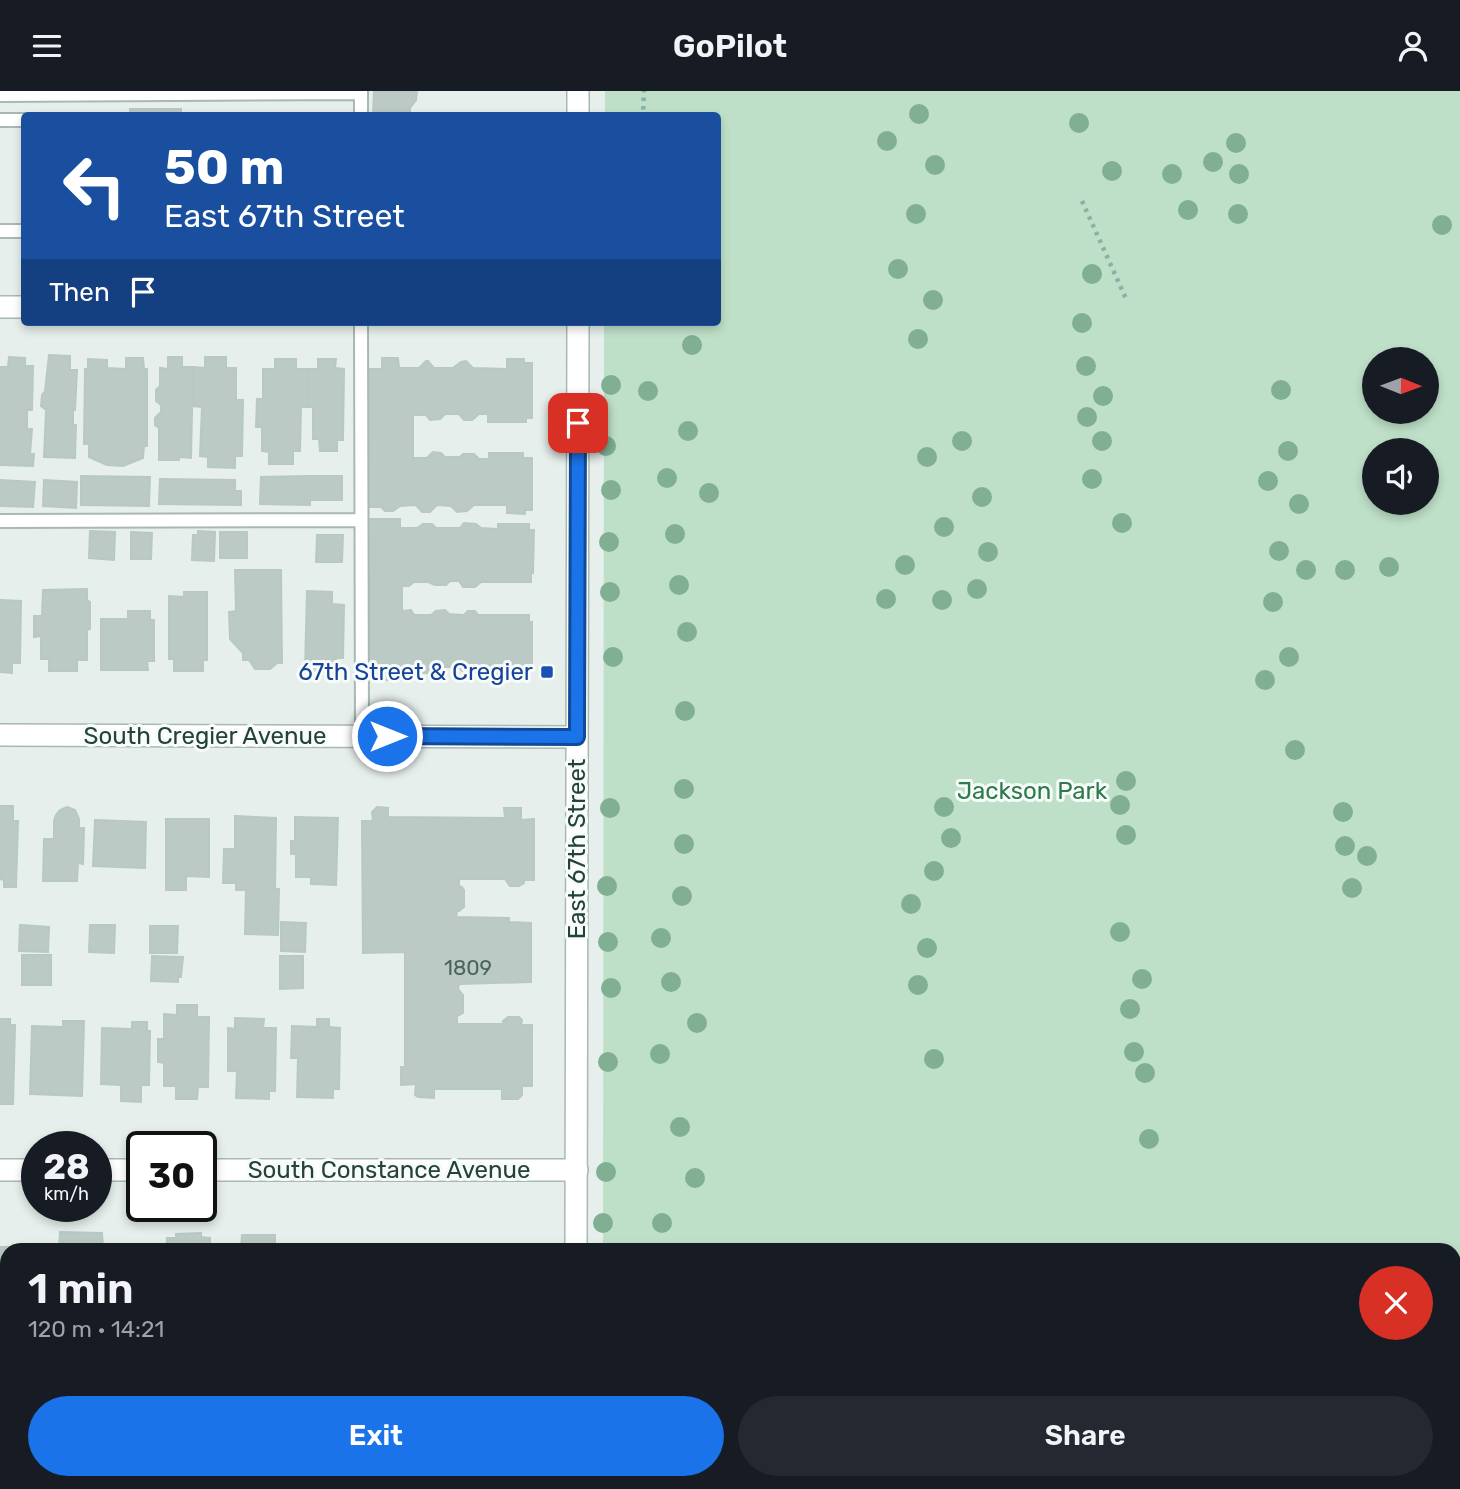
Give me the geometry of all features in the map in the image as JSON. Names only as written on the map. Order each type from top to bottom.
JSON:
[{"type":"street","points":[[578,91],[578,112]]},
{"type":"street","points":[[0,307],[21,307]]},
{"type":"street","name":"East 67th Street","points":[[576,1243],[578,326]]},
{"type":"street","name":"South Cregier Avenue","points":[[0,735],[577,737]]},
{"type":"street","points":[[0,1170],[21,1170]]},
{"type":"street","name":"South Constance Avenue","points":[[217,1170],[577,1170]]},
{"type":"lane","points":[[0,95],[361,92],[361,112]]},
{"type":"lane","points":[[0,120],[21,120]]},
{"type":"lane","points":[[0,231],[21,231]]},
{"type":"lane","points":[[361,326],[362,736]]},
{"type":"lane","points":[[0,521],[361,520]]},
{"type":"path","points":[[643,91],[643,112]]},
{"type":"path","points":[[1083,201],[1127,301]]},
{"type":"green space","name":"Jackson Park","points":[[605,91],[1460,91],[1460,1243],[603,1243],[604,326],[721,326],[721,112],[605,112]]},
{"type":"building","points":[[374,91],[417,91],[410,112],[373,112]]},
{"type":"building","points":[[130,109],[181,109],[181,112],[130,112]]},
{"type":"building","points":[[49,355],[70,356],[70,370],[77,370],[75,410],[73,409],[73,425],[76,425],[75,458],[44,457],[46,410],[41,406]]},
{"type":"building","points":[[9,357],[25,358],[25,366],[33,366],[32,410],[27,410],[27,429],[32,429],[30,454],[34,454],[33,466],[0,465],[0,367],[8,367]]},
{"type":"building","points":[[168,357],[182,357],[182,367],[193,367],[191,458],[179,457],[179,460],[159,460],[159,428],[155,425],[155,418],[161,412],[161,405],[156,401],[156,390],[160,386],[160,368],[168,369]]},
{"type":"building","points":[[205,357],[226,357],[226,368],[236,368],[236,400],[243,400],[242,456],[235,456],[235,468],[208,467],[208,457],[200,456],[202,407],[192,406],[193,367],[205,368]]},
{"type":"building","points":[[126,358],[143,358],[144,369],[147,369],[147,446],[144,446],[143,458],[123,466],[107,465],[89,457],[89,444],[84,444],[85,369],[88,369],[88,359],[107,360],[107,368],[126,369]]},
{"type":"building","points":[[382,358],[398,358],[399,368],[419,368],[426,361],[434,368],[453,368],[466,361],[473,368],[507,369],[507,359],[524,359],[524,363],[532,363],[532,418],[526,418],[526,422],[488,422],[488,414],[479,414],[472,420],[464,420],[459,414],[445,414],[440,419],[430,420],[426,415],[413,415],[413,458],[427,458],[433,452],[441,453],[445,457],[474,454],[479,459],[489,459],[489,453],[523,453],[523,458],[532,458],[532,510],[525,510],[525,514],[507,513],[507,505],[474,505],[467,511],[457,512],[451,506],[437,505],[430,512],[422,512],[416,505],[400,506],[393,511],[385,511],[381,507],[367,507],[367,369],[382,369]]},
{"type":"building","points":[[275,359],[296,359],[296,369],[308,369],[307,407],[301,407],[300,451],[293,451],[293,464],[269,464],[269,452],[262,451],[262,427],[256,427],[257,399],[263,399],[263,369],[275,369]]},
{"type":"building","points":[[318,359],[336,359],[335,368],[344,369],[343,440],[337,440],[337,451],[320,451],[319,439],[313,439],[313,407],[307,407],[308,369],[318,369]]},
{"type":"building","points":[[81,476],[150,477],[149,506],[81,505]]},
{"type":"building","points":[[342,476],[342,500],[310,500],[310,505],[260,504],[261,477]]},
{"type":"building","points":[[160,479],[235,480],[235,491],[241,491],[241,505],[159,504]]},
{"type":"building","points":[[0,480],[35,482],[33,507],[0,506]]},
{"type":"building","points":[[44,480],[77,482],[76,508],[43,506]]},
{"type":"building","points":[[366,519],[400,519],[400,528],[417,528],[423,524],[432,524],[436,528],[460,528],[464,523],[498,529],[498,524],[529,524],[529,530],[534,530],[531,582],[481,582],[475,587],[463,587],[459,581],[450,581],[446,585],[414,582],[409,586],[402,586],[402,611],[411,610],[414,615],[431,615],[445,610],[449,614],[464,615],[468,611],[475,611],[478,615],[529,615],[529,622],[532,622],[532,667],[529,680],[497,679],[497,668],[481,668],[475,673],[463,672],[459,667],[437,667],[430,673],[422,673],[418,668],[401,668],[401,680],[370,677],[370,670],[365,670]]},
{"type":"building","points":[[90,531],[115,532],[114,560],[89,558]]},
{"type":"building","points":[[198,531],[215,532],[214,561],[192,560],[193,535],[198,535]]},
{"type":"building","points":[[131,532],[152,533],[151,559],[131,559]]},
{"type":"building","points":[[220,532],[247,532],[247,558],[220,558]]},
{"type":"building","points":[[317,535],[343,535],[342,562],[316,562]]},
{"type":"building","points":[[235,570],[281,570],[282,663],[277,663],[270,669],[255,669],[249,660],[243,660],[243,653],[230,639],[229,612],[236,611]]},
{"type":"building","points":[[87,589],[90,629],[87,630],[87,660],[77,660],[77,671],[49,671],[49,659],[41,659],[41,636],[34,637],[34,616],[42,616],[43,590]]},
{"type":"building","points":[[307,591],[332,592],[332,604],[344,605],[343,658],[336,658],[336,672],[305,671]]},
{"type":"building","points":[[184,592],[207,592],[207,660],[203,660],[203,671],[174,671],[174,659],[169,659],[169,596],[184,597]]},
{"type":"building","points":[[0,600],[21,601],[20,663],[12,663],[12,673],[0,672]]},
{"type":"building","points":[[128,611],[150,611],[150,620],[154,620],[154,661],[147,661],[148,670],[101,670],[101,619],[128,619]]},
{"type":"building","points":[[0,806],[13,806],[13,821],[18,821],[16,887],[4,887],[4,880],[0,879]]},
{"type":"building","points":[[67,807],[75,810],[79,828],[84,828],[83,864],[78,863],[77,881],[43,881],[44,839],[54,839],[56,815]]},
{"type":"building","points":[[377,807],[388,808],[388,817],[505,818],[504,808],[521,808],[521,820],[534,819],[534,880],[524,880],[519,886],[510,886],[505,879],[459,879],[459,886],[464,890],[464,907],[457,911],[456,917],[509,918],[509,922],[531,923],[531,982],[459,984],[458,989],[463,995],[463,1013],[457,1016],[457,1024],[503,1024],[508,1017],[519,1017],[522,1020],[521,1025],[532,1025],[532,1086],[522,1086],[522,1095],[518,1099],[502,1099],[502,1089],[434,1089],[434,1098],[418,1097],[415,1095],[416,1084],[401,1085],[401,1067],[405,1067],[405,952],[363,953],[362,821],[373,821],[372,812]]},
{"type":"building","points":[[235,816],[276,818],[275,889],[279,889],[278,935],[245,934],[246,890],[236,890],[236,883],[223,883],[224,849],[235,849]]},
{"type":"building","points":[[295,817],[338,818],[336,885],[311,884],[311,877],[296,877],[296,854],[291,854],[291,841],[295,841]]},
{"type":"building","points":[[166,819],[209,819],[209,877],[186,876],[186,890],[166,890]]},
{"type":"building","points":[[95,820],[146,822],[145,868],[93,866]]},
{"type":"building","points":[[281,922],[306,923],[305,952],[281,951]]},
{"type":"building","points":[[20,925],[49,927],[48,952],[19,951]]},
{"type":"building","points":[[90,925],[115,925],[114,953],[89,952]]},
{"type":"building","points":[[150,926],[178,926],[177,953],[150,953]]},
{"type":"building","points":[[22,955],[51,955],[51,985],[22,985]]},
{"type":"building","points":[[152,956],[183,957],[178,982],[151,981]]},
{"type":"building","points":[[280,956],[303,956],[303,988],[280,989]]},
{"type":"building","points":[[177,1005],[197,1005],[197,1017],[209,1017],[208,1087],[198,1087],[197,1099],[176,1099],[176,1086],[164,1086],[164,1063],[158,1062],[158,1039],[164,1039],[164,1014],[177,1015]]},
{"type":"building","points":[[235,1018],[264,1019],[263,1028],[276,1028],[275,1091],[269,1091],[269,1099],[236,1098],[237,1071],[228,1071],[228,1028],[235,1029]]},
{"type":"building","points":[[0,1019],[10,1019],[10,1025],[15,1025],[13,1104],[0,1104]]},
{"type":"building","points":[[317,1019],[329,1019],[329,1027],[340,1028],[339,1089],[333,1089],[333,1098],[297,1097],[298,1058],[291,1058],[292,1026],[317,1027]]},
{"type":"building","points":[[63,1021],[84,1021],[82,1096],[30,1094],[32,1026],[63,1027]]},
{"type":"building","points":[[132,1022],[147,1022],[147,1031],[150,1031],[149,1085],[141,1085],[141,1102],[121,1101],[121,1085],[101,1084],[102,1028],[132,1029]]},
{"type":"building","points":[[60,1232],[102,1233],[103,1243],[59,1243]]},
{"type":"building","points":[[201,1233],[201,1237],[210,1238],[210,1243],[167,1243],[167,1238],[176,1238],[176,1234]]},
{"type":"building","points":[[242,1235],[275,1235],[275,1243],[241,1243]]},
{"type":"place","name":"67th Street & Cregier","points":[[547,672]]},
{"type":"route","points":[[387,736],[577,737],[578,423]]}]
